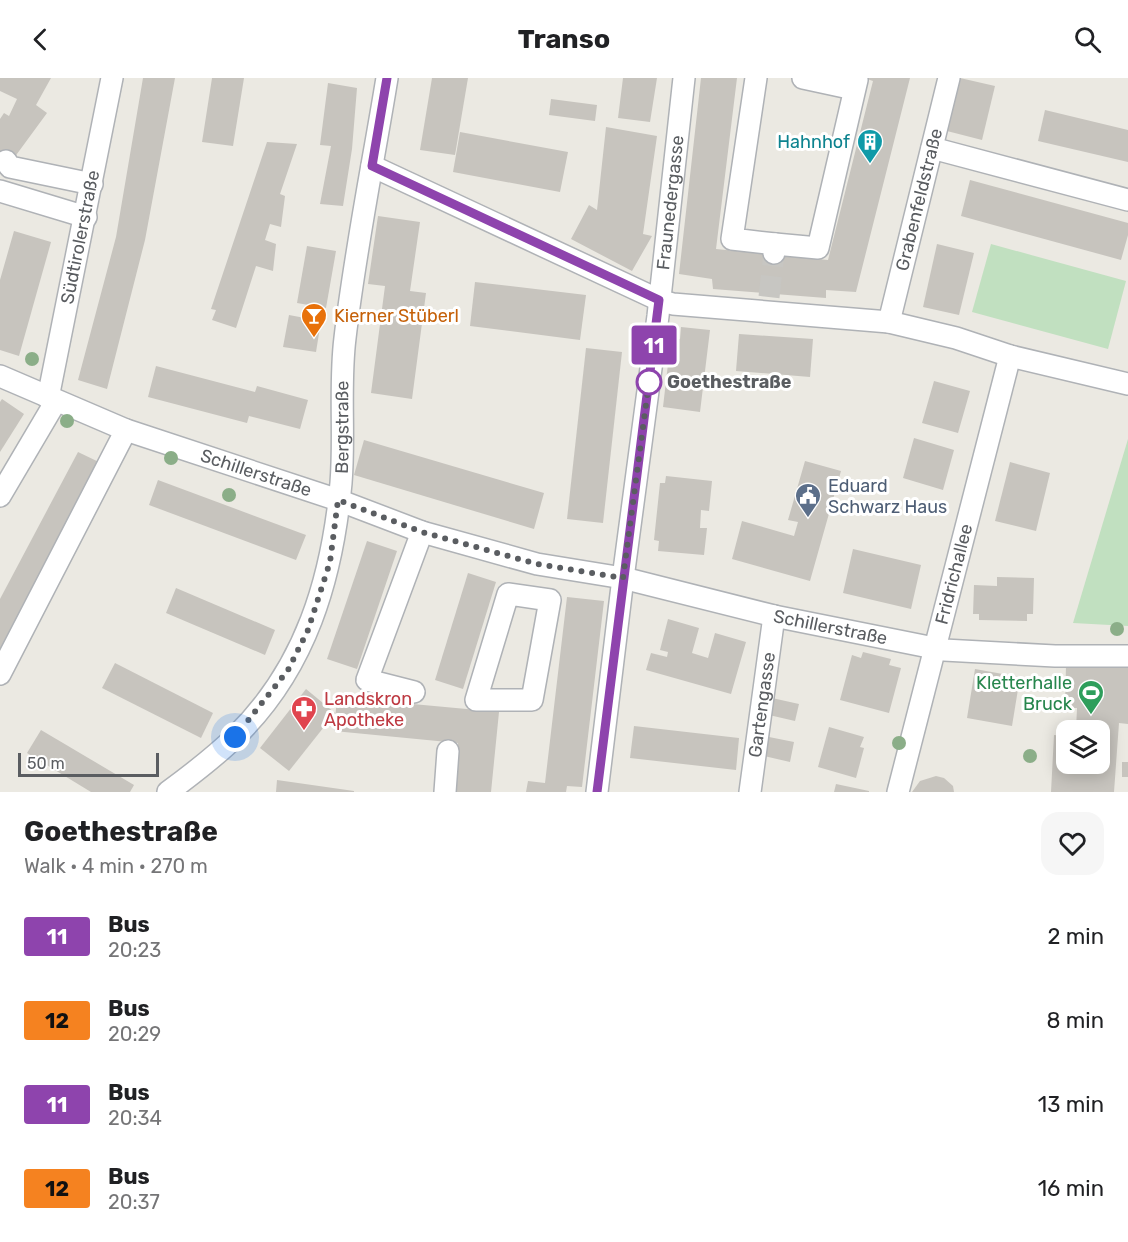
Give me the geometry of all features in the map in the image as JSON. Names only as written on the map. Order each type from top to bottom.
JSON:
[{"type":"street","name":"Südtirolerstraße","points":[[0,496],[52,400],[112,78]]},
{"type":"street","name":"Bergstraße","points":[[168,792],[235,737],[288,670],[308,630],[321,593],[330,562],[341,483],[344,340],[386,78]]},
{"type":"street","name":"Fraunedergasse","points":[[597,792],[659,300],[684,78]]},
{"type":"street","points":[[756,78],[732,239],[775,248],[818,248],[856,84],[803,78]]},
{"type":"street","name":"Grabenfeldstraße","points":[[889,322],[949,78]]},
{"type":"street","points":[[932,148],[1128,200]]},
{"type":"street","points":[[6,161],[10,167],[92,184]]},
{"type":"street","points":[[372,166],[659,300],[673,304],[768,304],[889,322],[956,338],[1010,356],[1128,384]]},
{"type":"street","points":[[0,191],[86,216]]},
{"type":"street","name":"Fridrichallee","points":[[898,792],[1010,356]]},
{"type":"street","name":"Schillerstraße","points":[[0,376],[126,430],[338,500],[422,532],[537,564],[623,578],[774,616],[934,648],[1055,656],[1128,656]]},
{"type":"street","points":[[0,674],[126,430]]},
{"type":"street","points":[[414,692],[367,680],[422,532]]},
{"type":"street","points":[[531,597],[537,564]]},
{"type":"street","points":[[508,594],[531,597],[550,600],[532,700],[476,700],[508,594]]},
{"type":"street","name":"Gartengasse","points":[[750,792],[774,616]]},
{"type":"street","points":[[445,792],[448,752]]},
{"type":"green space","points":[[991,244],[1126,281],[1108,349],[972,312]]},
{"type":"green space","points":[[1128,439],[1128,626],[1073,623]]},
{"type":"building","points":[[0,78],[51,78],[36,105],[47,113],[14,158],[0,170],[0,119],[4,113],[9,116],[17,99],[0,91]]},
{"type":"building","points":[[143,78],[175,78],[145,240],[107,389],[78,380],[116,237]]},
{"type":"building","points":[[212,78],[244,78],[233,146],[202,142]]},
{"type":"building","points":[[432,78],[468,78],[455,155],[420,150]]},
{"type":"building","points":[[623,78],[657,78],[650,122],[618,118]]},
{"type":"building","name":"Hahnhof","points":[[701,78],[737,78],[716,249],[828,260],[873,81],[864,78],[910,78],[856,292],[826,290],[826,298],[713,289],[712,279],[679,274]]},
{"type":"building","points":[[960,78],[995,86],[982,140],[947,131]]},
{"type":"building","points":[[328,83],[357,88],[352,149],[343,206],[320,204],[331,146],[320,145]]},
{"type":"building","points":[[551,99],[597,105],[595,121],[549,115]]},
{"type":"building","points":[[1045,110],[1128,130],[1128,162],[1038,141]]},
{"type":"building","points":[[606,127],[657,136],[643,234],[652,236],[632,271],[571,239],[589,205],[597,210]]},
{"type":"building","points":[[460,132],[568,152],[560,192],[453,172]]},
{"type":"building","points":[[267,142],[297,144],[280,194],[285,196],[281,227],[270,224],[265,240],[276,244],[273,271],[256,266],[236,328],[212,320],[216,310],[211,309]]},
{"type":"building","points":[[970,180],[1128,223],[1128,235],[1121,260],[961,216]]},
{"type":"building","points":[[378,216],[420,222],[410,291],[426,293],[412,399],[371,393],[385,286],[368,284]]},
{"type":"building","points":[[14,231],[51,242],[19,356],[0,350],[0,280]]},
{"type":"building","points":[[937,244],[974,253],[959,315],[923,307]]},
{"type":"building","points":[[307,246],[336,251],[326,308],[297,303]]},
{"type":"building","points":[[475,282],[586,295],[580,340],[470,326]]},
{"type":"building","points":[[289,315],[321,321],[316,352],[283,347]]},
{"type":"building","points":[[681,327],[710,330],[700,412],[663,407],[671,338],[680,339]]},
{"type":"building","points":[[739,334],[813,339],[810,377],[736,371]]},
{"type":"building","points":[[586,348],[622,352],[603,523],[567,519]]},
{"type":"building","points":[[156,366],[255,392],[257,386],[308,400],[300,429],[249,416],[247,423],[148,397]]},
{"type":"building","points":[[934,381],[970,391],[958,433],[922,423]]},
{"type":"building","points":[[2,399],[24,414],[0,452],[0,402]]},
{"type":"building","points":[[914,438],[954,450],[943,490],[903,478]]},
{"type":"building","points":[[364,440],[544,493],[534,529],[354,475]]},
{"type":"building","points":[[78,452],[103,464],[0,657],[0,599]]},
{"type":"building","name":"Eduard Schwarz Haus","points":[[805,461],[841,471],[810,581],[732,559],[742,521],[794,536],[798,522],[788,520]]},
{"type":"building","points":[[1010,462],[1050,473],[1036,531],[995,521]]},
{"type":"building","points":[[666,476],[712,481],[709,511],[701,510],[700,528],[707,528],[704,555],[658,551],[659,541],[654,540],[660,483],[665,483]]},
{"type":"building","points":[[158,480],[306,535],[296,560],[149,505]]},
{"type":"building","points":[[367,541],[397,551],[357,669],[327,659]]},
{"type":"building","points":[[853,549],[921,565],[911,609],[843,593]]},
{"type":"building","points":[[468,573],[496,582],[463,689],[435,680]]},
{"type":"building","points":[[997,577],[1034,578],[1033,614],[1027,614],[1027,621],[979,620],[979,614],[973,614],[974,585],[997,586]]},
{"type":"building","points":[[176,588],[275,630],[265,655],[166,613]]},
{"type":"building","points":[[567,597],[604,601],[582,787],[567,786],[566,792],[526,792],[528,781],[545,783]]},
{"type":"building","points":[[668,619],[699,628],[692,653],[708,658],[715,633],[746,642],[731,694],[646,670],[651,653],[667,657],[668,652],[660,650]]},
{"type":"building","points":[[863,652],[891,659],[889,665],[901,668],[889,713],[840,700],[852,655],[861,658]]},
{"type":"building","points":[[115,663],[213,713],[201,738],[102,688]]},
{"type":"building","points":[[1066,665],[1128,667],[1128,724],[1119,723],[1114,792],[1051,792],[1054,735],[1056,735],[1056,774],[1110,774],[1110,720],[1076,720],[1077,708],[1065,708]]},
{"type":"building","points":[[975,669],[1020,677],[1012,726],[967,718]]},
{"type":"building","points":[[306,689],[335,713],[289,771],[260,748]]},
{"type":"building","points":[[337,697],[499,712],[491,792],[454,792],[458,743],[334,731]]},
{"type":"building","points":[[772,698],[799,704],[795,721],[769,715]]},
{"type":"building","points":[[634,726],[739,738],[736,770],[630,758]]},
{"type":"building","points":[[829,727],[864,737],[860,747],[864,748],[856,778],[818,767]]},
{"type":"building","points":[[41,730],[134,785],[130,792],[91,792],[27,753]]},
{"type":"building","points":[[769,737],[794,742],[790,762],[764,756]]},
{"type":"building","points":[[1122,762],[1128,762],[1128,777],[1122,777]]},
{"type":"building","points":[[936,776],[944,778],[953,786],[954,792],[912,792],[920,781]]},
{"type":"building","points":[[277,780],[354,791],[354,792],[276,792]]},
{"type":"building","points":[[836,784],[869,791],[869,792],[834,792]]},
{"type":"tunnel","points":[[769,297],[774,253]]},
{"type":"bus line","name":"11","points":[[387,78],[372,166],[659,300],[597,792]]},
{"type":"place","name":"Hahnhof","points":[[870,165]]},
{"type":"place","name":"Kierner Stüberl","points":[[314,339]]},
{"type":"place","name":"Goethestraße","points":[[649,382]]},
{"type":"place","name":"Eduard Schwarz Haus","points":[[808,519]]},
{"type":"place","name":"Kletterhalle Bruck","points":[[1091,716]]},
{"type":"place","name":"Landskron Apotheke","points":[[304,732]]},
{"type":"route","points":[[235,737],[288,670],[308,630],[330,562],[338,500],[422,532],[537,564],[623,578],[649,382]]}]
